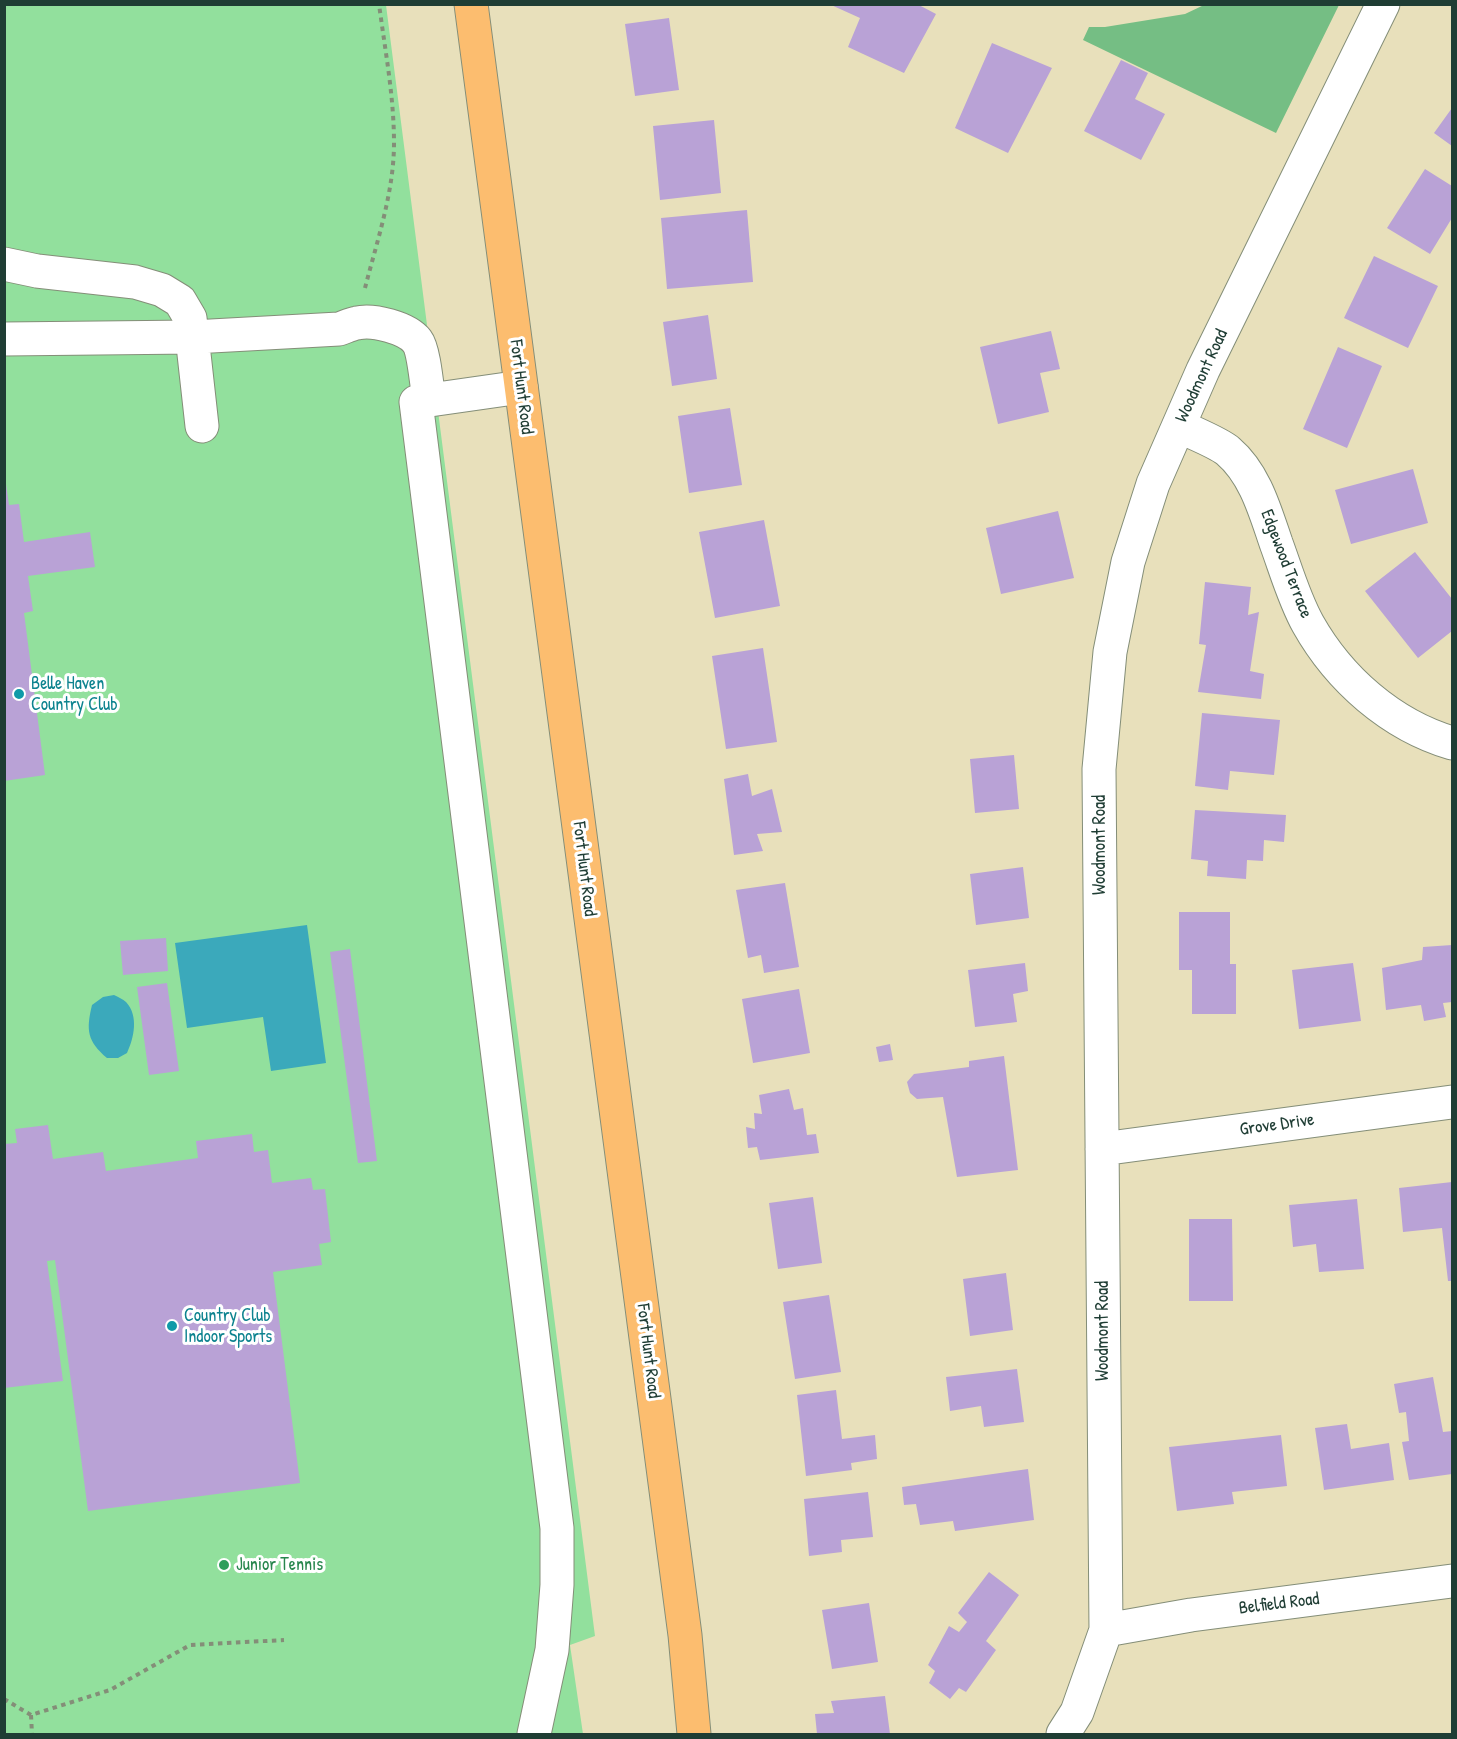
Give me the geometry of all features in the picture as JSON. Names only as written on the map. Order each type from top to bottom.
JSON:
[{"type":"main road","name":"Fort Hunt Road","points":[[471,4],[685,1635],[694,1734]]},
{"type":"street","name":"Woodmont Road","points":[[1063,1734],[1077,1712],[1106,1630],[1100,769],[1110,652],[1128,562],[1153,484],[1203,370],[1383,4]]},
{"type":"street","points":[[4,264],[38,271],[135,282],[162,290],[180,301],[190,318],[201,426]]},
{"type":"street","points":[[4,339],[193,337],[339,329],[359,322],[377,323],[403,330],[418,342],[423,358],[423,401],[444,616],[557,1528],[557,1585],[552,1650],[534,1734]]},
{"type":"street","points":[[423,401],[521,387]]},
{"type":"street","name":"Edgewood Terrace","points":[[1179,426],[1227,450],[1247,473],[1260,496],[1295,595],[1308,623],[1332,660],[1367,697],[1410,726],[1452,743]]},
{"type":"street","name":"Grove Drive","points":[[1102,1149],[1452,1102]]},
{"type":"street","name":"Belfield Road","points":[[1106,1630],[1191,1615],[1452,1581]]},
{"type":"path","points":[[347,326],[363,294],[389,193],[394,144],[390,82],[379,4]]},
{"type":"path","points":[[4,1700],[31,1715],[110,1690],[190,1645],[284,1640]]},
{"type":"path","points":[[31,1715],[32,1734]]},
{"type":"green space","name":"Belle Haven Country Club","points":[[5,5],[386,5],[595,1636],[570,1645],[583,1734],[5,1734]]},
{"type":"green space","points":[[1204,5],[1339,5],[1276,133],[1083,40],[1089,27],[1105,27],[1185,14]]},
{"type":"water","points":[[307,925],[326,1063],[271,1071],[263,1017],[187,1028],[175,943]]},
{"type":"water","points":[[114,995],[125,1001],[130,1008],[134,1027],[127,1053],[118,1058],[107,1058],[92,1040],[89,1021],[92,1005],[103,997]]},
{"type":"building","points":[[829,4],[917,4],[936,14],[904,73],[848,47],[860,18]]},
{"type":"building","points":[[669,18],[679,90],[635,96],[625,24]]},
{"type":"building","points":[[992,43],[1052,68],[1008,153],[955,128]]},
{"type":"building","points":[[1121,60],[1148,73],[1135,99],[1165,114],[1141,160],[1084,131]]},
{"type":"building","points":[[1452,108],[1452,146],[1434,133]]},
{"type":"building","points":[[714,120],[721,193],[660,200],[653,126]]},
{"type":"building","points":[[1425,169],[1452,186],[1452,218],[1430,254],[1387,228]]},
{"type":"building","points":[[747,210],[753,282],[667,289],[661,218]]},
{"type":"building","points":[[1374,256],[1438,286],[1408,348],[1344,318]]},
{"type":"building","points":[[708,315],[717,379],[672,386],[663,322]]},
{"type":"building","points":[[1051,331],[1060,369],[1040,373],[1049,412],[998,424],[980,347]]},
{"type":"building","points":[[1338,347],[1382,366],[1347,448],[1303,429]]},
{"type":"building","points":[[730,408],[742,485],[689,493],[678,416]]},
{"type":"building","points":[[1413,469],[1428,523],[1351,544],[1335,490]]},
{"type":"building","name":"Belle Haven Country Club","points":[[4,484],[6,484],[9,505],[19,504],[24,542],[90,532],[95,567],[28,576],[33,611],[24,613],[45,775],[4,781]]},
{"type":"building","points":[[1058,511],[1074,578],[1001,594],[986,528]]},
{"type":"building","points":[[764,520],[780,606],[715,618],[699,532]]},
{"type":"building","points":[[1415,552],[1452,599],[1452,631],[1418,658],[1365,591]]},
{"type":"building","points":[[1205,582],[1251,587],[1248,615],[1259,612],[1250,671],[1264,674],[1261,699],[1198,692],[1206,645],[1199,644]]},
{"type":"building","points":[[763,648],[777,742],[726,749],[712,656]]},
{"type":"building","points":[[1202,713],[1280,720],[1274,775],[1230,771],[1228,790],[1195,786]]},
{"type":"building","points":[[1014,755],[1019,809],[975,813],[970,759]]},
{"type":"building","points":[[748,774],[752,796],[772,789],[782,832],[757,834],[763,851],[734,855],[724,779]]},
{"type":"building","points":[[1195,810],[1286,815],[1284,842],[1264,840],[1263,861],[1247,860],[1246,879],[1207,876],[1208,861],[1191,859]]},
{"type":"building","points":[[1023,867],[1029,918],[976,925],[970,874]]},
{"type":"building","points":[[785,883],[799,967],[764,973],[761,955],[748,958],[736,890]]},
{"type":"building","points":[[1179,912],[1230,912],[1230,964],[1236,964],[1236,1014],[1192,1014],[1192,970],[1179,970]]},
{"type":"building","points":[[166,938],[168,971],[123,975],[120,941]]},
{"type":"building","points":[[1452,945],[1452,1002],[1443,1003],[1446,1017],[1424,1021],[1421,1005],[1386,1010],[1382,968],[1422,960],[1423,947]]},
{"type":"building","points":[[350,949],[377,1161],[358,1163],[330,952]]},
{"type":"building","points":[[1025,963],[1028,991],[1013,994],[1017,1022],[975,1027],[968,970]]},
{"type":"building","points":[[1353,963],[1361,1021],[1299,1029],[1292,970]]},
{"type":"building","points":[[167,983],[179,1071],[149,1075],[137,987]]},
{"type":"building","points":[[799,989],[810,1053],[753,1063],[742,999]]},
{"type":"building","points":[[890,1044],[893,1060],[879,1062],[876,1047]]},
{"type":"building","points":[[1004,1056],[1018,1170],[957,1177],[943,1097],[917,1099],[910,1093],[907,1082],[914,1074],[969,1067],[969,1061]]},
{"type":"building","points":[[789,1089],[794,1110],[803,1108],[807,1135],[816,1134],[819,1153],[760,1160],[757,1147],[748,1148],[746,1127],[755,1129],[754,1113],[762,1114],[759,1095]]},
{"type":"building","name":"Country Club Indoor Sports","points":[[48,1125],[53,1159],[103,1152],[106,1171],[198,1158],[196,1141],[252,1134],[254,1152],[268,1150],[272,1183],[311,1178],[313,1190],[325,1189],[331,1242],[319,1244],[322,1265],[273,1272],[300,1483],[88,1511],[55,1260],[47,1261],[63,1381],[4,1388],[4,1144],[17,1143],[15,1129]]},
{"type":"building","points":[[1452,1182],[1452,1281],[1448,1281],[1442,1228],[1403,1232],[1399,1188]]},
{"type":"building","points":[[813,1197],[822,1263],[778,1269],[769,1203]]},
{"type":"building","points":[[1357,1199],[1364,1269],[1319,1272],[1316,1244],[1293,1247],[1289,1205]]},
{"type":"building","points":[[1189,1219],[1232,1219],[1233,1301],[1189,1301]]},
{"type":"building","points":[[1006,1273],[1013,1330],[970,1336],[963,1279]]},
{"type":"building","points":[[829,1295],[841,1372],[795,1379],[783,1302]]},
{"type":"building","points":[[1017,1369],[1024,1422],[984,1427],[981,1406],[950,1411],[946,1377]]},
{"type":"building","points":[[1433,1377],[1443,1432],[1452,1431],[1452,1474],[1409,1480],[1402,1442],[1409,1441],[1406,1412],[1399,1413],[1394,1384]]},
{"type":"building","points":[[836,1390],[842,1439],[875,1435],[877,1459],[851,1463],[852,1470],[806,1476],[797,1395]]},
{"type":"building","points":[[1347,1424],[1351,1449],[1389,1443],[1394,1480],[1324,1490],[1315,1428]]},
{"type":"building","points":[[1281,1435],[1287,1486],[1232,1492],[1234,1504],[1177,1511],[1169,1447]]},
{"type":"building","points":[[1028,1469],[1034,1520],[955,1531],[953,1521],[920,1525],[916,1504],[904,1505],[902,1487]]},
{"type":"building","points":[[868,1492],[873,1537],[841,1540],[842,1552],[809,1556],[804,1499]]},
{"type":"building","points":[[989,1572],[1019,1595],[986,1641],[996,1650],[966,1692],[959,1688],[950,1699],[929,1683],[935,1671],[928,1665],[949,1626],[959,1632],[967,1622],[958,1613]]},
{"type":"building","points":[[869,1603],[878,1662],[832,1669],[822,1610]]},
{"type":"building","points":[[885,1696],[890,1734],[817,1734],[815,1714],[834,1713],[831,1701]]},
{"type":"place","name":"Belle Haven Country Club","points":[[19,694]]},
{"type":"place","name":"Country Club Indoor Sports","points":[[172,1326]]},
{"type":"place","name":"Junior Tennis","points":[[224,1565]]}]
